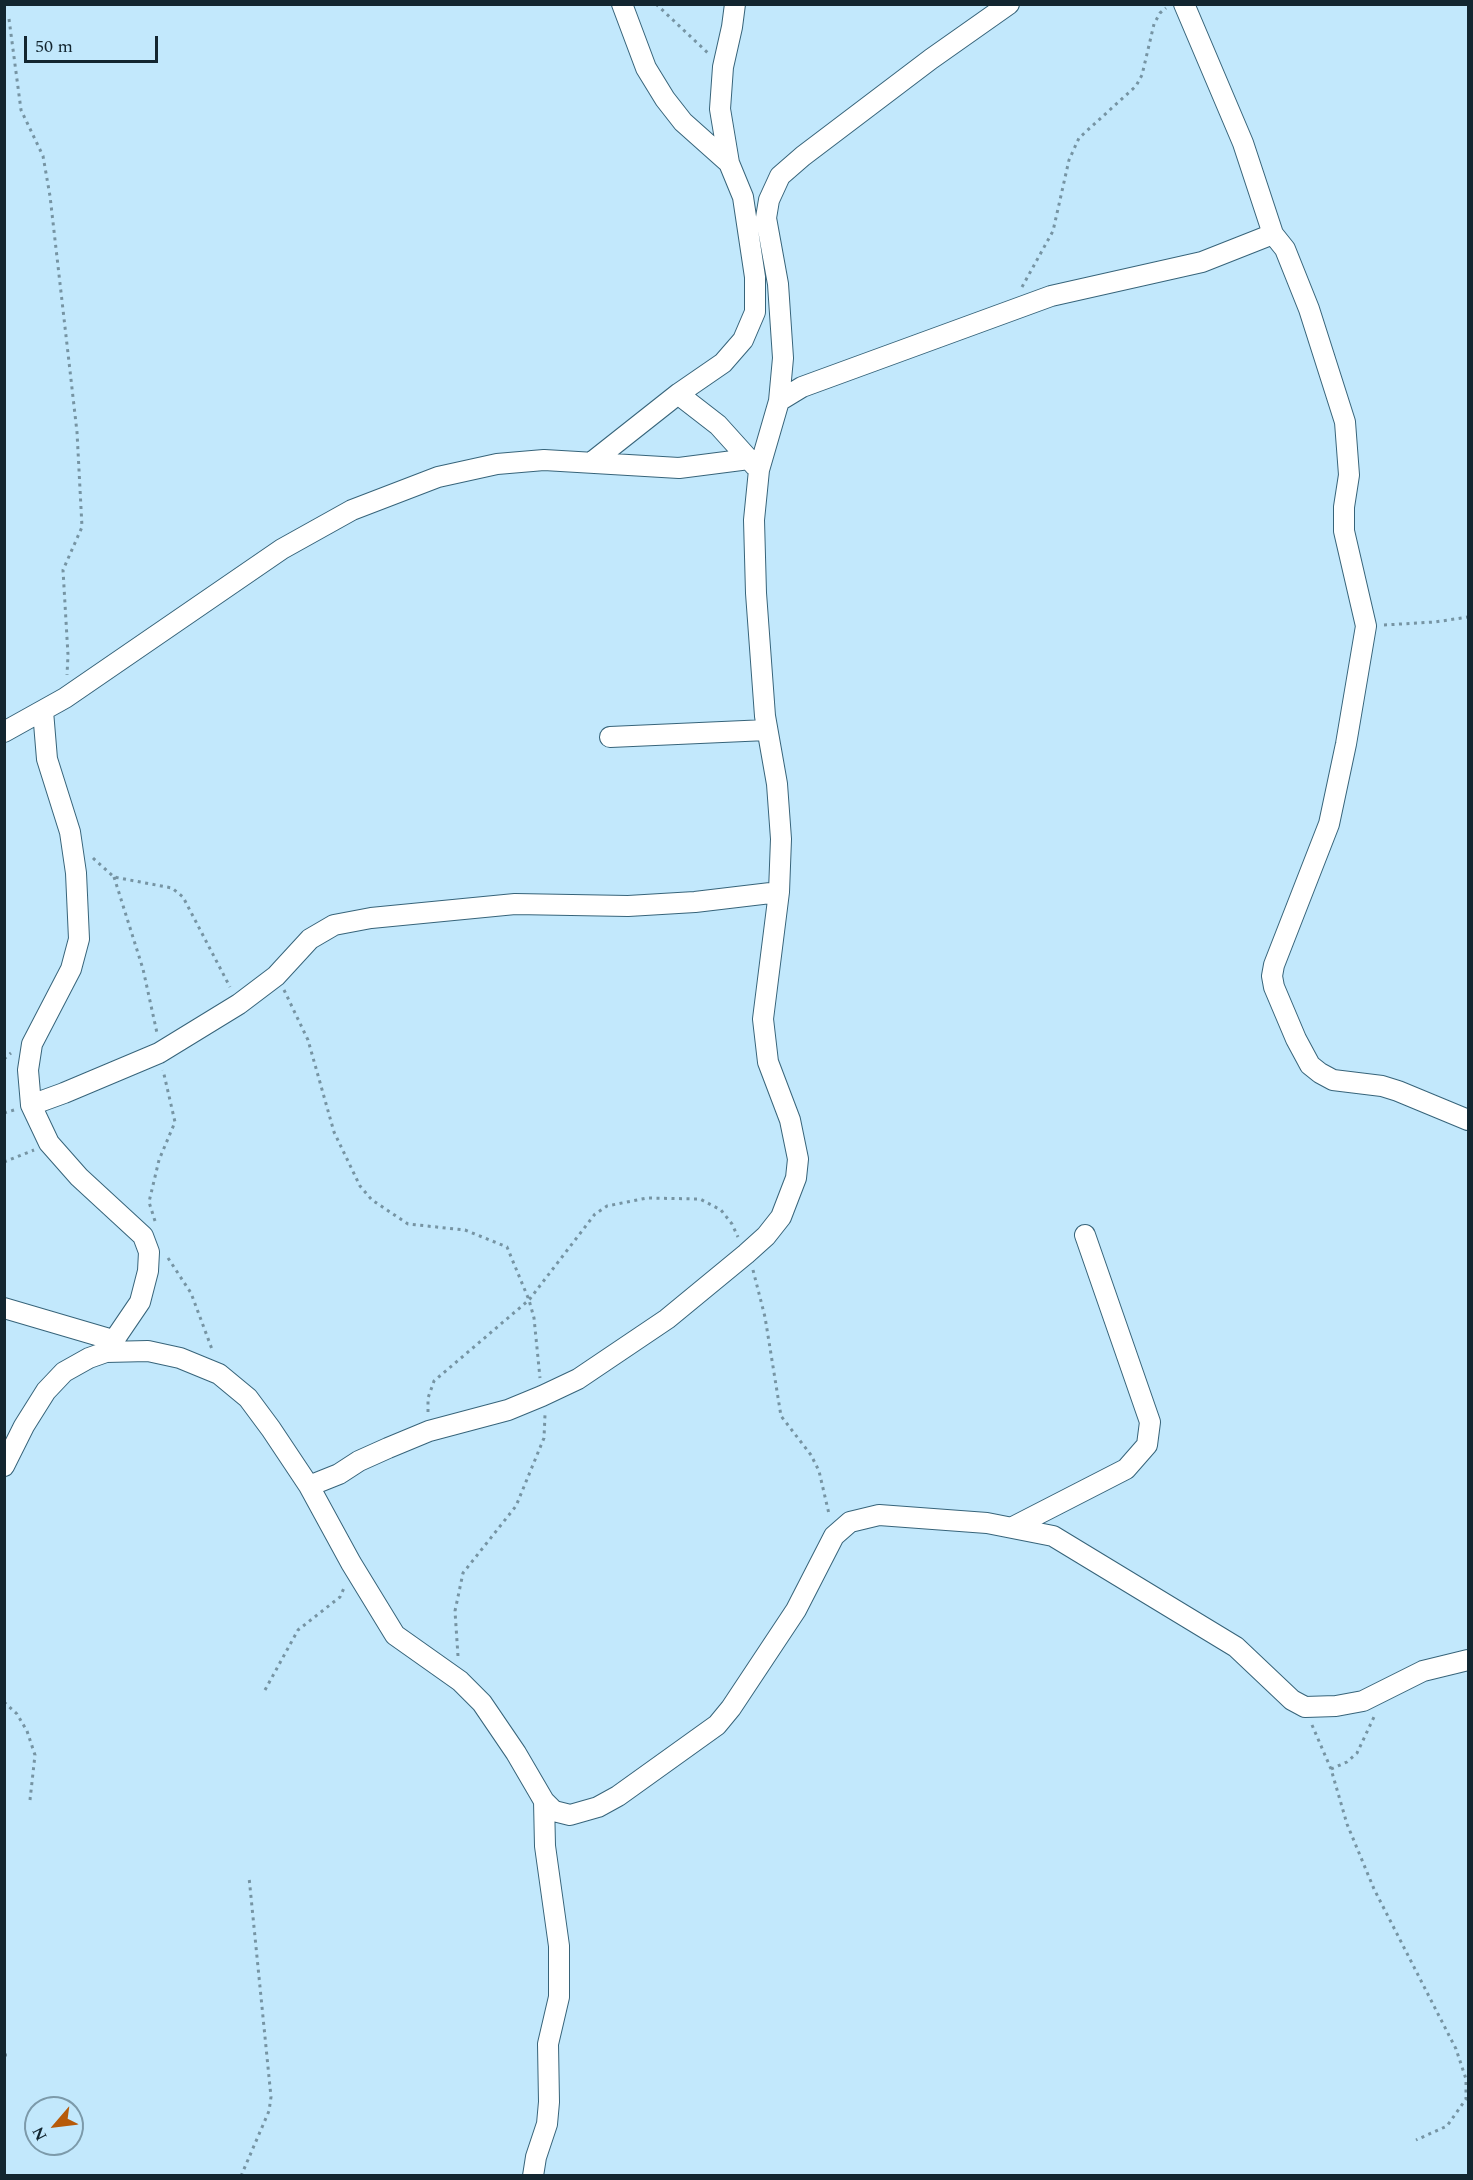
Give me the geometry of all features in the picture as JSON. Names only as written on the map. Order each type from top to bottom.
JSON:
[{"type":"street","points":[[622,4],[646,68],[665,99],[683,122],[729,162]]},
{"type":"street","points":[[592,462],[678,394],[723,363],[743,340],[755,312],[755,277],[743,197],[729,162],[720,109],[723,67],[735,4]]},
{"type":"street","points":[[309,1486],[339,1474],[359,1461],[429,1431],[508,1410],[578,1379],[659,1325],[746,1254],[766,1236],[781,1217],[796,1178],[798,1159],[790,1120],[768,1062],[762,1018],[779,892],[781,839],[777,784],[767,730],[756,593],[754,520],[754,465],[779,401],[783,358],[778,284],[766,218],[769,200],[780,176],[931,59],[1009,4]]},
{"type":"street","points":[[1184,4],[1243,143],[1273,234],[1285,249],[1306,300],[1329,366],[1345,422],[1349,475],[1344,507],[1344,531],[1366,626],[1346,744],[1329,824],[1274,965],[1272,976],[1296,1039],[1310,1065],[1320,1074],[1333,1080],[1382,1086],[1468,1120]]},
{"type":"street","points":[[779,401],[802,387],[1009,310],[1051,296],[1202,262],[1273,234]]},
{"type":"street","points":[[678,394],[717,425],[754,465]]},
{"type":"street","points":[[4,732],[65,698],[282,549],[352,510],[438,477],[497,464],[544,460],[679,468],[754,465]]},
{"type":"street","points":[[4,1466],[24,1426],[46,1391],[64,1372],[110,1346],[124,1327],[140,1302],[148,1271],[149,1252],[142,1236],[79,1177],[49,1143],[31,1105],[28,1070],[32,1044],[71,969],[79,939],[76,873],[70,832],[47,759],[43,711]]},
{"type":"street","points":[[610,737],[767,730]]},
{"type":"street","points":[[31,1105],[159,1053],[238,1004],[276,976],[310,939],[334,925],[371,918],[515,904],[628,906],[696,902],[779,892]]},
{"type":"street","points":[[1013,1527],[1126,1469],[1147,1445],[1150,1422],[1084,1235]]},
{"type":"street","points":[[4,1308],[110,1346],[180,1358],[219,1374],[248,1398],[309,1486],[351,1563],[395,1635],[454,1676],[482,1703],[516,1753],[544,1801],[554,1810],[570,1815],[598,1808],[618,1796],[717,1725],[731,1708],[796,1610],[834,1536],[850,1522],[879,1515],[987,1523],[1053,1536],[1236,1647],[1292,1700],[1305,1707],[1336,1706],[1363,1701],[1423,1671],[1468,1660]]},
{"type":"street","points":[[533,2175],[536,2157],[547,2124],[548,2044],[560,1997],[559,1946],[545,1840],[544,1801]]},
{"type":"street","points":[[545,1840],[550,1831],[576,1814]]},
{"type":"path","points":[[656,4],[723,67]]},
{"type":"path","points":[[1009,310],[1053,231],[1070,160],[1079,138],[1136,86],[1142,75],[1154,24],[1160,13],[1171,4]]},
{"type":"path","points":[[9,19],[21,110],[43,156],[50,196],[77,432],[82,528],[63,570],[68,655],[65,698]]},
{"type":"path","points":[[1366,626],[1435,622],[1468,617]]},
{"type":"path","points":[[91,857],[114,877],[172,888],[183,897],[238,1004]]},
{"type":"path","points":[[114,877],[143,969],[175,1122],[159,1160],[149,1202],[155,1222]]},
{"type":"path","points":[[276,976],[308,1040],[334,1132],[360,1186],[372,1200],[408,1224],[465,1230],[507,1246],[534,1318],[545,1414],[544,1438],[516,1506],[463,1573],[455,1611],[458,1658],[454,1676]]},
{"type":"path","points":[[4,1162],[49,1143]]},
{"type":"path","points":[[429,1431],[428,1398],[434,1381],[529,1300],[595,1214],[607,1206],[647,1198],[700,1199],[721,1210],[732,1224],[746,1254],[765,1317],[781,1416],[812,1455],[819,1471],[834,1536]]},
{"type":"path","points":[[164,1251],[191,1293],[210,1340],[219,1374]]},
{"type":"path","points":[[265,1690],[298,1630],[340,1597],[351,1563]]},
{"type":"path","points":[[1331,1769],[1347,1762],[1357,1753],[1367,1736],[1384,1691]]},
{"type":"path","points":[[4,1702],[17,1714],[27,1731],[35,1755],[30,1800]]},
{"type":"path","points":[[1305,1707],[1313,1731],[1331,1769],[1347,1824],[1374,1889],[1456,2049],[1466,2079],[1466,2099],[1447,2126],[1416,2140]]},
{"type":"path","points":[[241,2175],[268,2111],[271,2097],[249,1876]]},
{"type":"path","points":[[4,2055],[10,2055]]}]
